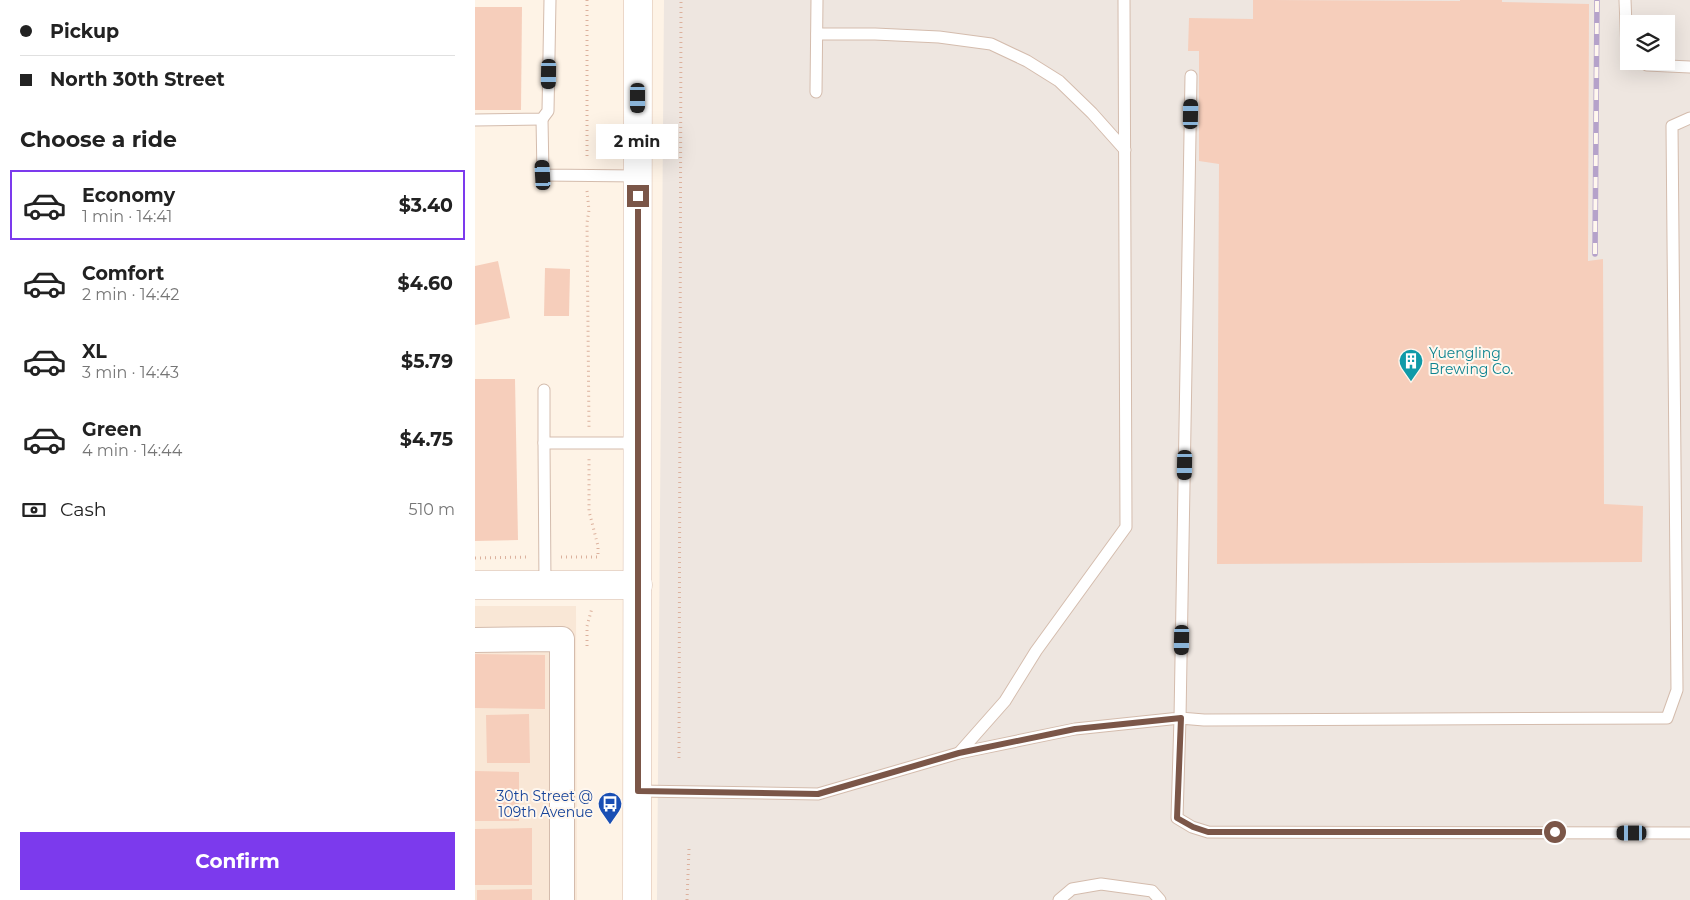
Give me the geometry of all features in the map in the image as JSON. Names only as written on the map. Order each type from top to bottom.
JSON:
[{"type":"main road","points":[[637,900],[638,0]]},
{"type":"main road","points":[[475,585],[638,585]]},
{"type":"street","points":[[475,640],[562,638],[562,900]]},
{"type":"lane","points":[[550,0],[548,111],[542,118],[543,175],[638,176]]},
{"type":"lane","points":[[817,0],[817,92]]},
{"type":"lane","points":[[959,753],[1005,701],[1036,651],[1126,528],[1125,0]]},
{"type":"lane","points":[[1625,0],[1626,15]]},
{"type":"lane","points":[[817,34],[939,37],[991,44],[1027,61],[1059,81],[1092,112],[1125,150]]},
{"type":"lane","points":[[1675,66],[1690,67]]},
{"type":"lane","points":[[1191,76],[1181,718],[1177,818],[1193,827],[1208,832],[1690,833]]},
{"type":"lane","points":[[475,120],[542,118]]},
{"type":"lane","points":[[638,791],[818,794],[959,753],[1075,729],[1181,718],[1204,720],[1667,718],[1677,690],[1672,126],[1690,118]]},
{"type":"lane","points":[[544,390],[545,585]]},
{"type":"lane","points":[[544,443],[638,443]]},
{"type":"lane","points":[[1059,900],[1072,889],[1101,884],[1153,890],[1160,900]]},
{"type":"path","points":[[475,558],[598,556],[598,546],[589,511],[587,0]]},
{"type":"path","points":[[679,758],[681,0]]},
{"type":"path","points":[[687,900],[689,849]]},
{"type":"shaded area","points":[[664,0],[1690,0],[1690,900],[657,900]]},
{"type":"shaded area","points":[[475,606],[576,606],[577,900],[475,900]]},
{"type":"building","name":"Yuengling Brewing Co.","points":[[1253,0],[1502,0],[1502,2],[1589,4],[1588,261],[1603,259],[1604,504],[1643,506],[1642,562],[1217,564],[1219,164],[1199,161],[1199,51],[1188,51],[1189,18],[1253,19]]},
{"type":"building","points":[[475,7],[522,7],[521,110],[475,110]]},
{"type":"building","points":[[498,261],[510,318],[475,325],[475,266]]},
{"type":"building","points":[[545,268],[570,269],[569,316],[544,316]]},
{"type":"building","points":[[475,379],[515,379],[518,540],[475,541]]},
{"type":"building","points":[[475,654],[545,655],[545,709],[475,708]]},
{"type":"building","points":[[529,714],[530,763],[487,763],[486,715]]},
{"type":"building","points":[[475,771],[519,772],[519,821],[475,821]]},
{"type":"building","points":[[532,828],[532,885],[475,885],[475,829]]},
{"type":"building","points":[[532,889],[532,900],[477,900],[477,890]]},
{"type":"railway","points":[[1595,254],[1597,0]]},
{"type":"place","name":"Yuengling Brewing Co.","points":[[1411,382]]},
{"type":"place","name":"30th Street @ 109th Avenue","points":[[610,825]]},
{"type":"route","points":[[638,196],[638,791],[818,794],[959,753],[1075,729],[1181,718],[1177,818],[1193,827],[1208,832],[1555,832]]}]
